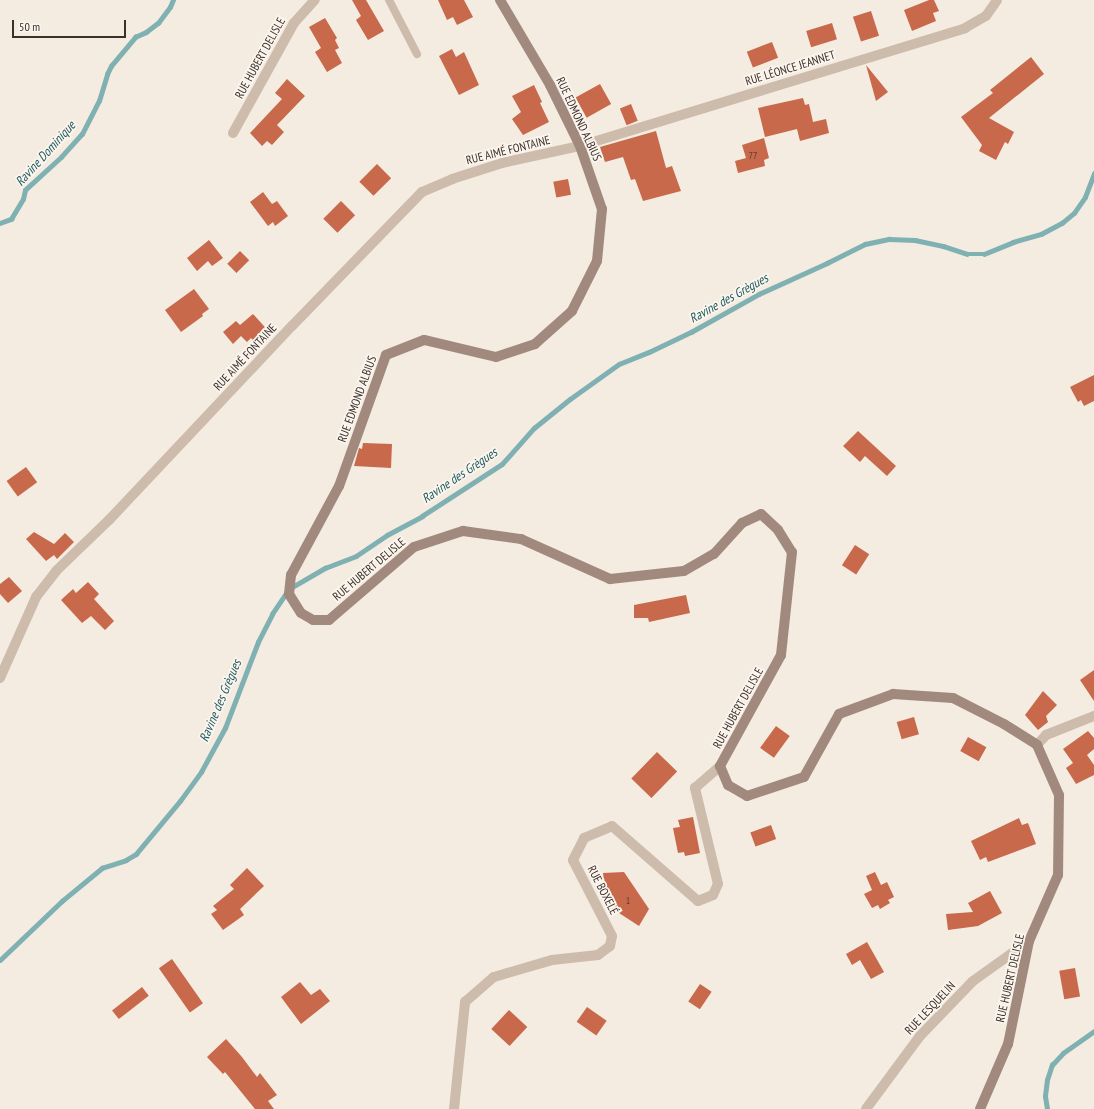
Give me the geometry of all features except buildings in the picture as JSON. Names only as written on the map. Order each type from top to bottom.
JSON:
[{"type":"main road","name":"RUE EDMOND ALBIUS","points":[[329,620],[313,620],[301,612],[289,594],[291,575],[339,486],[386,355],[424,340],[496,357],[535,344],[572,311],[597,261],[602,210],[580,146],[550,85],[500,0]]},
{"type":"main road","name":"RUE HUBERT DELISLE","points":[[329,620],[414,547],[464,531],[521,539],[610,579],[684,571],[714,554],[742,523],[761,514],[778,530],[792,552],[781,656],[720,766],[728,785],[747,796],[804,777],[839,714],[893,694],[953,698],[1004,724],[1037,745],[1059,795],[1058,875],[1029,941],[1008,1044],[980,1109]]},
{"type":"street","name":"RUE HUBERT DELISLE","points":[[233,133],[294,23],[315,0]]},
{"type":"street","name":"RUE LÉONCE JEANNET","points":[[580,146],[965,28],[986,16],[997,0]]},
{"type":"street","name":"RUE AIMÉ FONTAINE","points":[[0,678],[36,596],[56,571],[109,520],[292,326],[422,192],[452,179],[502,163],[580,146]]},
{"type":"street","points":[[1037,745],[1046,735],[1094,716]]},
{"type":"street","name":"RUE BOXELÉ","points":[[454,1109],[465,1002],[494,977],[552,960],[598,955],[610,946],[612,936],[573,860],[584,838],[612,826],[698,901],[712,895],[718,884],[694,788],[720,766]]},
{"type":"street","name":"RUE LESQUELIN","points":[[866,1109],[925,1030],[973,981],[1029,941]]},
{"type":"lane","points":[[389,0],[417,54]]},
{"type":"waterway","name":"Ravine Dominique","points":[[0,223],[11,219],[23,199],[25,190],[61,157],[82,134],[99,101],[111,66],[135,37],[146,32],[158,23],[170,7],[173,0]]},
{"type":"waterway","name":"Ravine des Grègues","points":[[0,960],[62,901],[102,868],[126,860],[136,854],[180,801],[201,772],[225,728],[258,642],[272,614],[289,589],[325,568],[356,556],[387,535],[422,516],[502,464],[534,428],[570,399],[619,364],[649,352],[691,332],[759,294],[865,244],[889,239],[915,240],[943,246],[967,254],[984,254],[1013,242],[1041,234],[1062,223],[1074,213],[1085,197],[1094,174]]},
{"type":"waterway","points":[[1047,1109],[1045,1096],[1047,1080],[1052,1065],[1063,1053],[1094,1031]]}]
